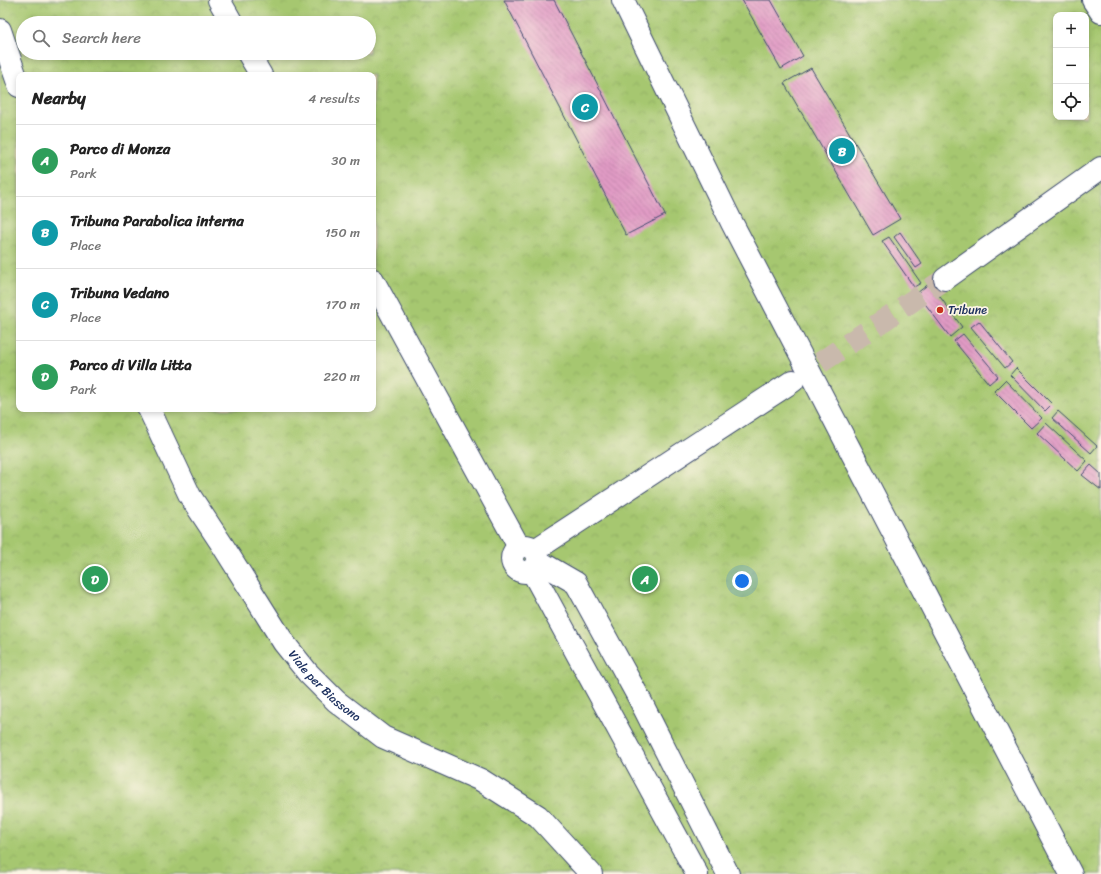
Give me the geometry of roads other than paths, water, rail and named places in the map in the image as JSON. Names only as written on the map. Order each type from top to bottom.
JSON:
[{"type":"lane","points":[[219,0],[228,16]]},
{"type":"lane","points":[[623,0],[732,223],[1071,874]]},
{"type":"lane","points":[[1093,0],[1101,12]]},
{"type":"lane","points":[[0,30],[16,77]]},
{"type":"lane","points":[[252,60],[258,72]]},
{"type":"lane","points":[[945,279],[1101,168]]},
{"type":"lane","points":[[376,285],[531,557],[697,874]]},
{"type":"lane","points":[[531,557],[794,381]]},
{"type":"lane","name":"Viale per Biassono","points":[[150,412],[190,496],[284,643],[336,702],[383,737],[481,780],[538,816],[591,874]]},
{"type":"lane","points":[[531,557],[576,584],[639,698],[728,874]]},
{"type":"tunnel","points":[[793,381],[945,279]]},
{"type":"place","name":"Tribuna Vedano","points":[[585,107]]},
{"type":"place","name":"Tribuna Parabolica interna","points":[[842,151]]},
{"type":"place","name":"Tribune","points":[[940,310]]},
{"type":"place","name":"Parco di Villa Litta","points":[[95,579]]},
{"type":"place","name":"Parco di Monza","points":[[645,579]]}]
